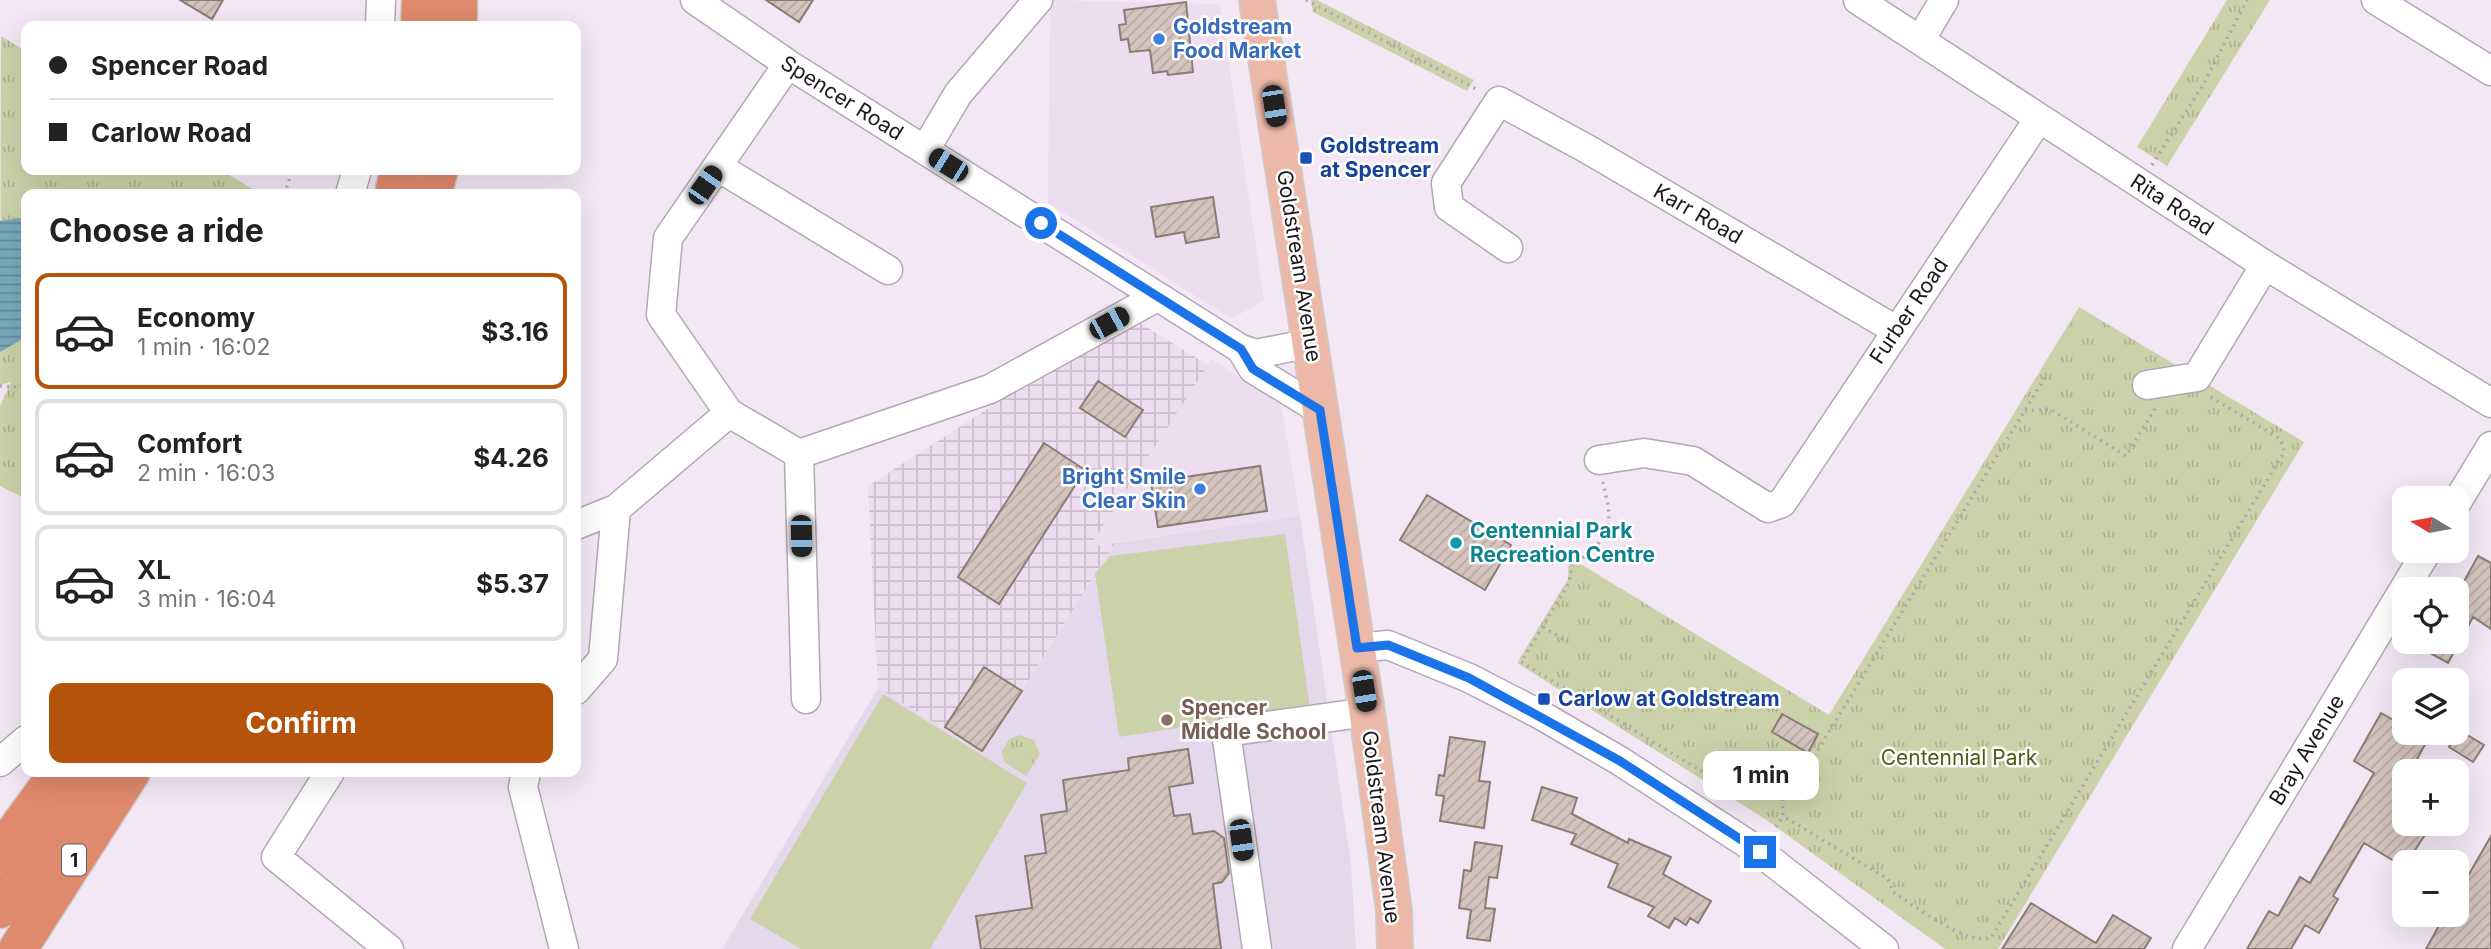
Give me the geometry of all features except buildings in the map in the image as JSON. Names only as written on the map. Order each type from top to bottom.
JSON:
[{"type":"highway","points":[[420,21],[421,0]]},
{"type":"highway","points":[[458,0],[458,21]]},
{"type":"highway","points":[[0,853],[55,777]]},
{"type":"highway","name":"1","points":[[0,909],[84,777]]},
{"type":"highway","name":"1","points":[[18,949],[128,777]]},
{"type":"highway","points":[[39,949],[146,777]]},
{"type":"main road","name":"Goldstream Avenue","points":[[1257,0],[1367,712],[1394,911],[1395,949]]},
{"type":"street","points":[[380,21],[381,0]]},
{"type":"street","name":"Spencer Road","points":[[695,0],[788,64],[1241,349],[1256,354],[1311,343]]},
{"type":"street","points":[[925,150],[958,94],[1038,0]]},
{"type":"street","name":"Rita Road","points":[[1858,0],[1921,39],[2140,186],[2491,402]]},
{"type":"street","points":[[1921,39],[1944,0]]},
{"type":"street","points":[[2376,0],[2491,71]]},
{"type":"street","points":[[788,64],[668,238],[661,315],[729,414],[799,454],[990,389],[1157,297]]},
{"type":"street","points":[[1499,101],[1446,183],[1449,207],[1508,248]]},
{"type":"street","name":"Karr Road","points":[[1499,101],[1896,330]]},
{"type":"street","name":"Furber Road","points":[[1599,460],[1644,453],[1693,461],[1768,508],[1782,503],[2038,120]]},
{"type":"street","points":[[718,167],[888,270]]},
{"type":"street","points":[[2172,381],[2265,265]]},
{"type":"street","name":"Spencer Road","points":[[1241,349],[1253,369],[1320,410]]},
{"type":"street","points":[[581,523],[615,509],[729,414]]},
{"type":"street","points":[[2467,486],[2491,446]]},
{"type":"street","points":[[799,454],[806,699]]},
{"type":"street","points":[[581,684],[603,659],[615,509]]},
{"type":"street","name":"Bray Avenue","points":[[2187,949],[2419,564]]},
{"type":"street","points":[[1357,648],[1388,645],[1469,678],[1539,714],[1760,852],[1884,949]]},
{"type":"street","points":[[1256,949],[1226,732],[1367,712]]},
{"type":"street","points":[[0,762],[21,744]]},
{"type":"street","points":[[327,777],[276,856],[389,949]]},
{"type":"street","points":[[525,777],[523,787],[564,949]]},
{"type":"path","points":[[1306,0],[1499,101]]},
{"type":"path","points":[[2140,186],[2203,85],[2248,0]]},
{"type":"path","points":[[1599,460],[1610,518],[1600,540],[1586,559],[1572,564],[1569,583],[1521,662],[1733,790],[1750,793],[1795,781],[1810,763],[2048,374]]},
{"type":"path","points":[[1783,816],[1888,879],[1893,892],[1964,935],[1980,941],[1991,938],[2283,454],[2284,447],[2279,438],[2204,393],[2172,381],[2126,456],[2050,409],[2025,411]]},
{"type":"path","points":[[0,386],[21,386]]},
{"type":"path","points":[[1543,626],[1568,642]]},
{"type":"path","points":[[1776,827],[1783,816],[1782,785]]},
{"type":"shaded area","points":[[1050,0],[1220,4],[1264,300],[1232,319],[1048,203]]},
{"type":"shaded area","points":[[1130,317],[1208,365],[1090,546],[1115,543],[983,753],[878,688],[868,486]]},
{"type":"shaded area","points":[[1211,359],[1281,405],[1300,516],[1090,546]]},
{"type":"shaded area","name":"Spencer Middle School","points":[[1300,516],[1351,864],[1356,949],[722,949],[878,688],[983,753],[1115,543]]},
{"type":"green space","points":[[1311,0],[1317,0],[1474,80],[1467,91],[1313,12]]},
{"type":"green space","points":[[2227,0],[2270,0],[2167,166],[2137,147]]},
{"type":"green space","points":[[1,36],[21,48],[21,175],[229,175],[253,189],[21,189],[21,496],[0,486],[0,406],[11,382],[0,385]]},
{"type":"green space","name":"Centennial Park","points":[[2079,307],[2304,442],[1998,949],[1945,949],[1765,819],[1517,663],[1568,579],[1569,557],[1829,715]]},
{"type":"green space","points":[[1285,534],[1310,708],[1119,737],[1095,573],[1111,556]]},
{"type":"green space","points":[[883,694],[1027,783],[930,949],[801,949],[750,919]]},
{"type":"green space","points":[[1020,735],[1034,740],[1040,754],[1026,776],[1004,762],[1002,752],[1009,739]]},
{"type":"water","points":[[21,218],[21,340],[0,352],[0,221]]},
{"type":"place","name":"Goldstream Food Market","points":[[1159,39]]},
{"type":"place","name":"Goldstream at Spencer","points":[[1306,158]]},
{"type":"place","name":"Bright Smile Clear Skin","points":[[1200,489]]},
{"type":"place","name":"Centennial Park Recreation Centre","points":[[1456,543]]},
{"type":"place","name":"Carlow at Goldstream","points":[[1544,699]]},
{"type":"place","name":"Spencer Middle School","points":[[1167,720]]},
{"type":"route","points":[[1041,223],[1241,349],[1253,369],[1320,410],[1357,648],[1388,645],[1469,678],[1539,714],[1620,761],[1760,852]]}]
